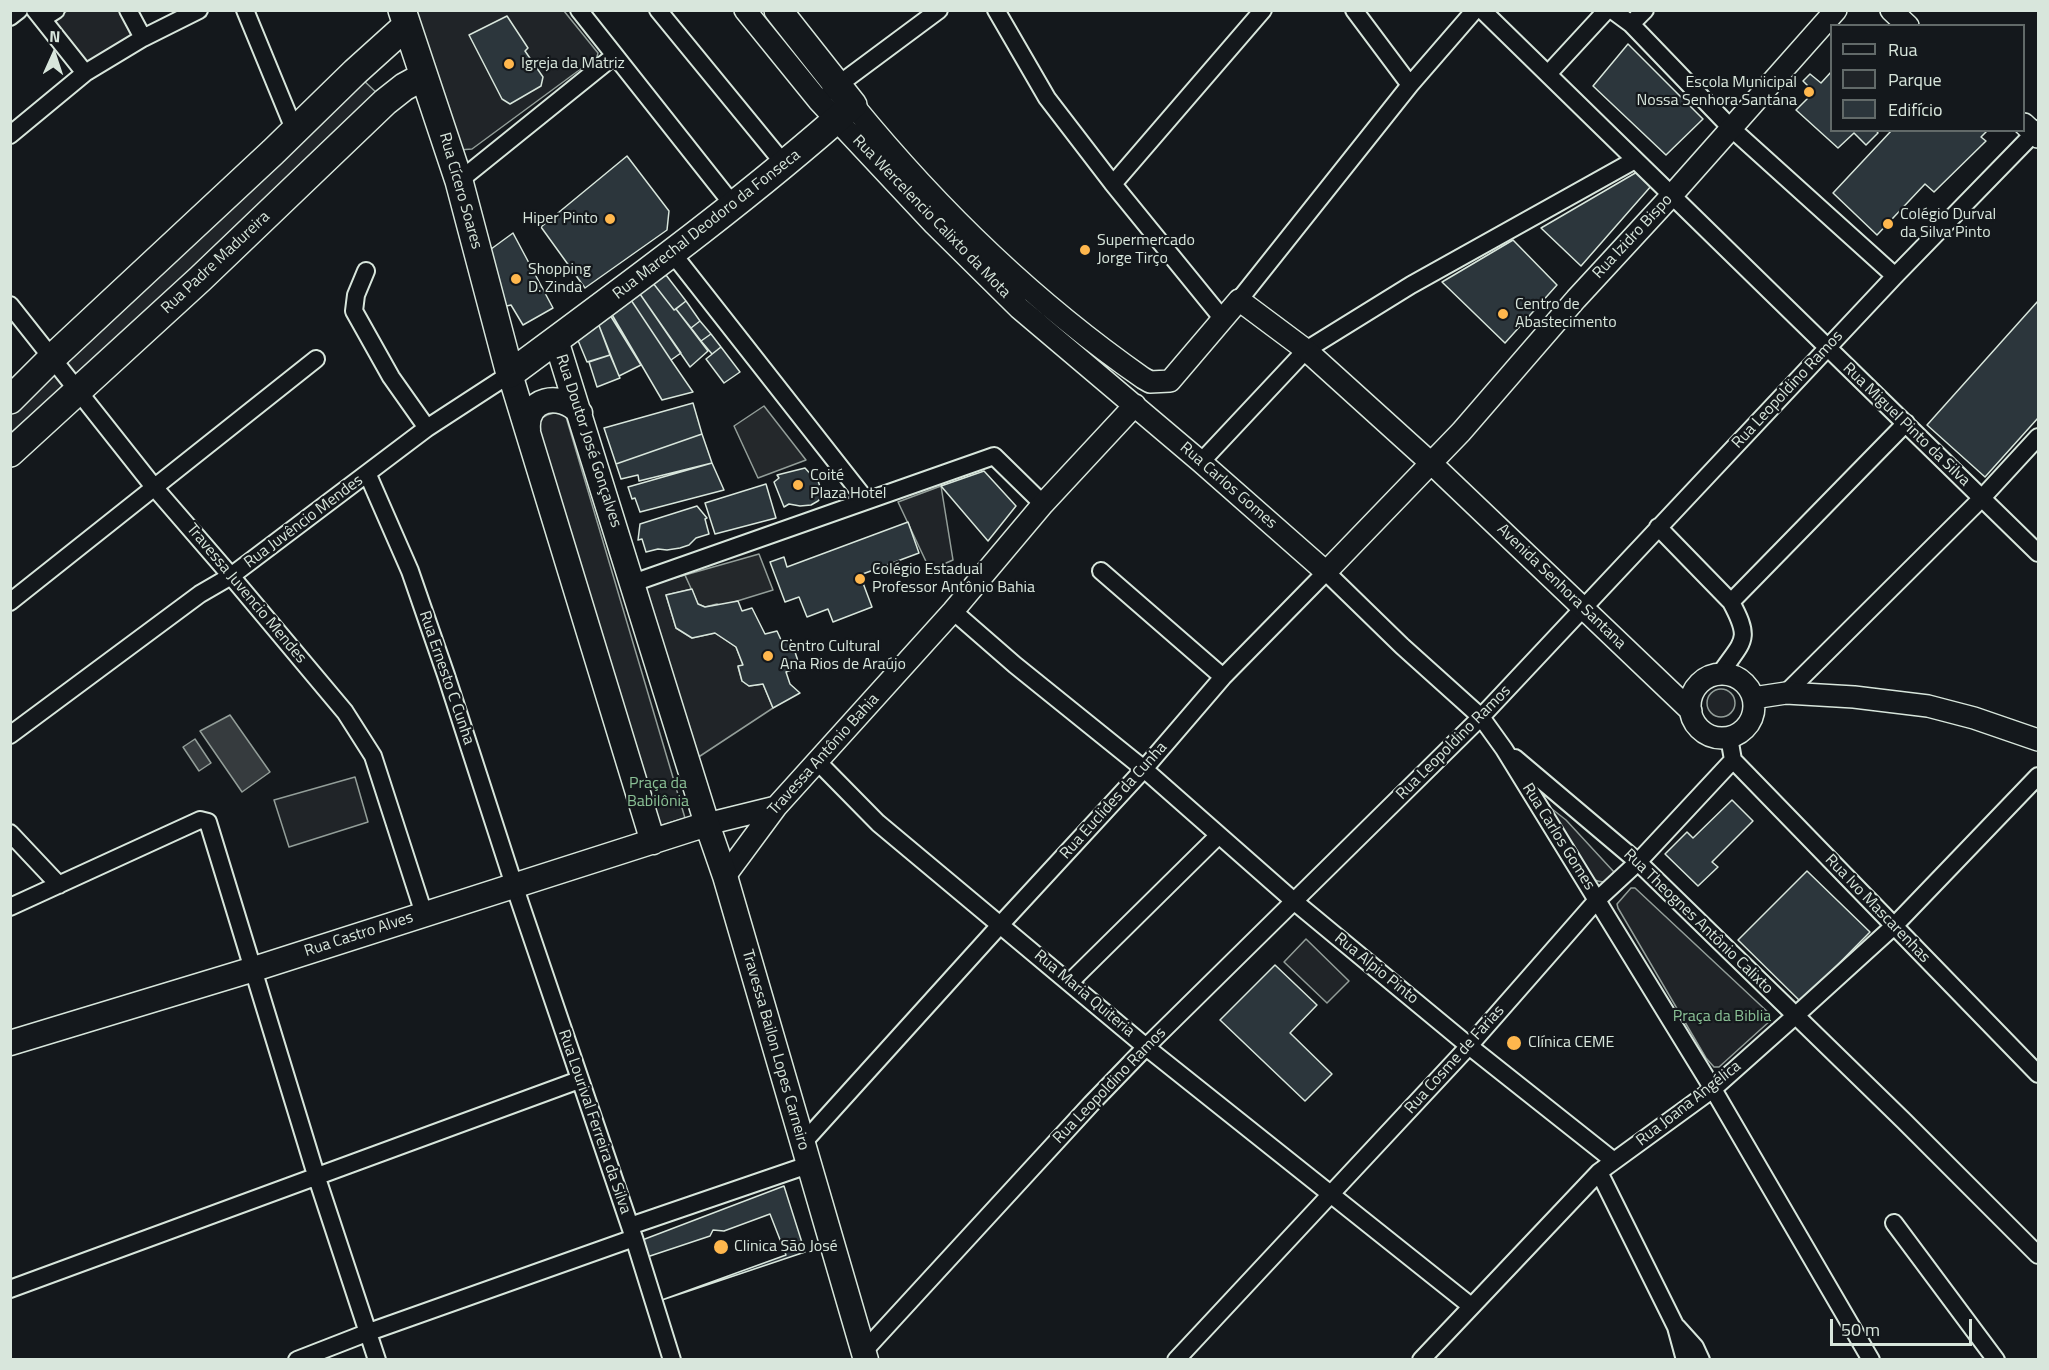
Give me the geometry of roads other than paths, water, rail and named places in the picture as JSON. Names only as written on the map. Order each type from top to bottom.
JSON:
[{"type":"main road","name":"Rua Wercelencio Calixto da Mota","points":[[778,10],[836,103]]},
{"type":"main road","points":[[10,400],[273,152],[355,72],[404,18]]},
{"type":"main road","name":"Rua Cícero Soares","points":[[404,18],[459,182],[510,374]]},
{"type":"main road","points":[[355,72],[376,79],[383,90],[385,102]]},
{"type":"main road","name":"Rua Padre Madureira","points":[[10,453],[385,102],[404,87],[424,76]]},
{"type":"main road","name":"Rua Marechal Deodoro da Fonseca","points":[[556,340],[673,254],[785,165],[836,103]]},
{"type":"main road","name":"Rua Doutor José Gonçalves","points":[[510,374],[556,340],[707,824]]},
{"type":"main road","points":[[510,374],[653,842]]},
{"type":"main road","points":[[528,430],[528,417],[533,409],[553,399],[566,401],[580,413]]},
{"type":"main road","name":"Rua Castro Alves","points":[[10,1042],[254,969],[707,824]]},
{"type":"main road","name":"Travessa Bailon Lopes Carneiro","points":[[707,824],[725,876],[805,1154]]},
{"type":"main road","points":[[805,1154],[865,1355]]},
{"type":"street","points":[[10,17],[19,10]]},
{"type":"street","points":[[128,10],[143,38]]},
{"type":"street","points":[[10,135],[85,73],[143,38],[199,10]]},
{"type":"street","points":[[245,10],[294,129]]},
{"type":"street","points":[[579,10],[734,206]]},
{"type":"street","points":[[658,10],[785,165]]},
{"type":"street","name":"Rua Wercelencio Calixto da Mota","points":[[745,10],[977,242],[1023,284],[1143,378],[1150,382],[1170,381],[1222,318]]},
{"type":"street","points":[[836,103],[939,10]]},
{"type":"street","points":[[996,10],[1047,98],[1113,184],[1222,318],[1239,300],[1410,85],[1475,10]]},
{"type":"street","points":[[1113,184],[1263,10]]},
{"type":"street","points":[[1354,10],[1410,85]]},
{"type":"street","name":"Rua Miguel Pinto da Silva","points":[[1482,10],[2038,554]]},
{"type":"street","points":[[1548,74],[1607,10]]},
{"type":"street","points":[[1612,10],[1631,24],[1731,128],[1895,276]]},
{"type":"street","points":[[1631,24],[1645,10]]},
{"type":"street","name":"Rua Izidro Bispo","points":[[1432,464],[1576,299],[1672,195],[1836,10]]},
{"type":"street","points":[[1891,10],[1906,24]]},
{"type":"street","points":[[44,13],[85,73]]},
{"type":"street","points":[[459,182],[614,56]]},
{"type":"street","name":"Rua Wercelencio Calixto da Mota","points":[[836,103],[934,224],[1019,308],[1135,405]]},
{"type":"street","name":"Rua Leopoldino Ramos","points":[[865,1355],[1091,1104],[1481,717],[2034,131]]},
{"type":"street","points":[[1201,462],[1306,350],[1416,282],[1635,160]]},
{"type":"street","points":[[673,254],[866,500]]},
{"type":"street","points":[[366,271],[356,295],[354,311],[392,377],[427,428]]},
{"type":"street","name":"Avenida Senhora Santana","points":[[1239,300],[1306,350],[1432,464],[1691,711],[1700,728],[1708,734],[1729,737]]},
{"type":"street","name":"Travessa Juvencio Mendes","points":[[10,305],[154,487],[345,712],[374,756],[424,914]]},
{"type":"street","points":[[10,602],[316,359]]},
{"type":"street","name":"Rua Juvêncio Mendes","points":[[10,735],[200,594],[231,576],[427,428],[510,374]]},
{"type":"street","name":"Rua Carlos Gomes","points":[[1135,405],[1326,573],[1481,717],[1504,749],[1713,1089],[1871,1359]]},
{"type":"street","name":"Travessa Antônio Bahia","points":[[725,876],[776,807],[952,611],[1043,504],[1135,405]]},
{"type":"street","points":[[1731,602],[1906,423]]},
{"type":"street","points":[[1786,693],[1981,499],[2038,437]]},
{"type":"street","points":[[633,583],[994,456],[1043,504]]},
{"type":"street","name":"Rua Euclides da Cunha","points":[[805,1154],[1001,924],[1144,769],[1223,676],[1432,464]]},
{"type":"street","name":"Rua Ernesto C Cunha","points":[[368,474],[413,581],[514,885]]},
{"type":"street","points":[[1658,527],[1731,602],[1741,621],[1744,637],[1720,674],[1701,682],[1695,690],[1691,700],[1691,711]]},
{"type":"street","points":[[1101,571],[1223,676]]},
{"type":"street","points":[[952,611],[1144,769]]},
{"type":"street","points":[[1720,674],[1738,678],[1750,690],[1753,698],[1752,718],[1746,727],[1729,737],[1733,760]]},
{"type":"street","points":[[1753,698],[1786,693],[1854,697],[1928,706],[1974,718],[2038,740]]},
{"type":"street","name":"Rua Theognes Antônio Calixto","points":[[1504,749],[1638,862],[2038,1255]]},
{"type":"street","name":"Rua Cosme de Farias","points":[[1176,1359],[1470,1046],[1597,900],[1638,862],[1733,760]]},
{"type":"street","name":"Rua Ivo Mascarenhas","points":[[1733,760],[2038,1074]]},
{"type":"street","name":"Rua Maria Quiteria","points":[[817,762],[878,823],[1146,1047],[1471,1306]]},
{"type":"street","name":"Rua Alpio Pinto","points":[[1144,769],[1295,902],[1614,1161]]},
{"type":"street","name":"Rua Joana Angélica","points":[[1421,1359],[1599,1172],[1713,1089],[1795,1016],[1894,926],[2038,776]]},
{"type":"street","points":[[707,824],[776,807]]},
{"type":"street","points":[[10,907],[200,820],[208,822],[316,1175],[377,1359]]},
{"type":"street","points":[[10,833],[59,885]]},
{"type":"street","points":[[1070,982],[1219,835]]},
{"type":"street","name":"Rua Lourival Ferreira da Silva","points":[[514,885],[632,1232],[672,1359]]},
{"type":"street","points":[[10,1289],[579,1080]]},
{"type":"street","name":"Travessa Bailon Lopes Carneiro","points":[[297,1359],[632,1232],[805,1154]]},
{"type":"street","points":[[1599,1172],[1676,1327],[1685,1359]]},
{"type":"street","points":[[1894,1223],[1996,1359]]},
{"type":"street","points":[[1676,1327],[1695,1347],[1701,1359]]},
{"type":"place","name":"Igreja da Matriz","points":[[509,64]]},
{"type":"place","name":"Escola Municipal Nossa Senhora Santana","points":[[1809,92]]},
{"type":"place","name":"Hiper Pinto","points":[[610,219]]},
{"type":"place","name":"Colégio Durval da Silva Pinto","points":[[1888,224]]},
{"type":"place","name":"Supermercado Jorge Tirço","points":[[1085,250]]},
{"type":"place","name":"Shopping D. Zinda","points":[[516,279]]},
{"type":"place","name":"Centro de Abastecimento","points":[[1503,314]]},
{"type":"place","name":"Coité Plaza Hotel","points":[[798,485]]},
{"type":"place","name":"Colégio Estadual Professor Antônio Bahia","points":[[860,579]]},
{"type":"place","name":"Centro Cultural Ana Rios de Araújo","points":[[768,656]]},
{"type":"place","name":"Clínica CEME","points":[[1514,1043]]},
{"type":"place","name":"Clinica São José","points":[[721,1247]]},
{"type":"park label","name":"Praça da Babilônia","points":[[658,793]]},
{"type":"park label","name":"Praça da Biblia","points":[[1722,1017]]}]
